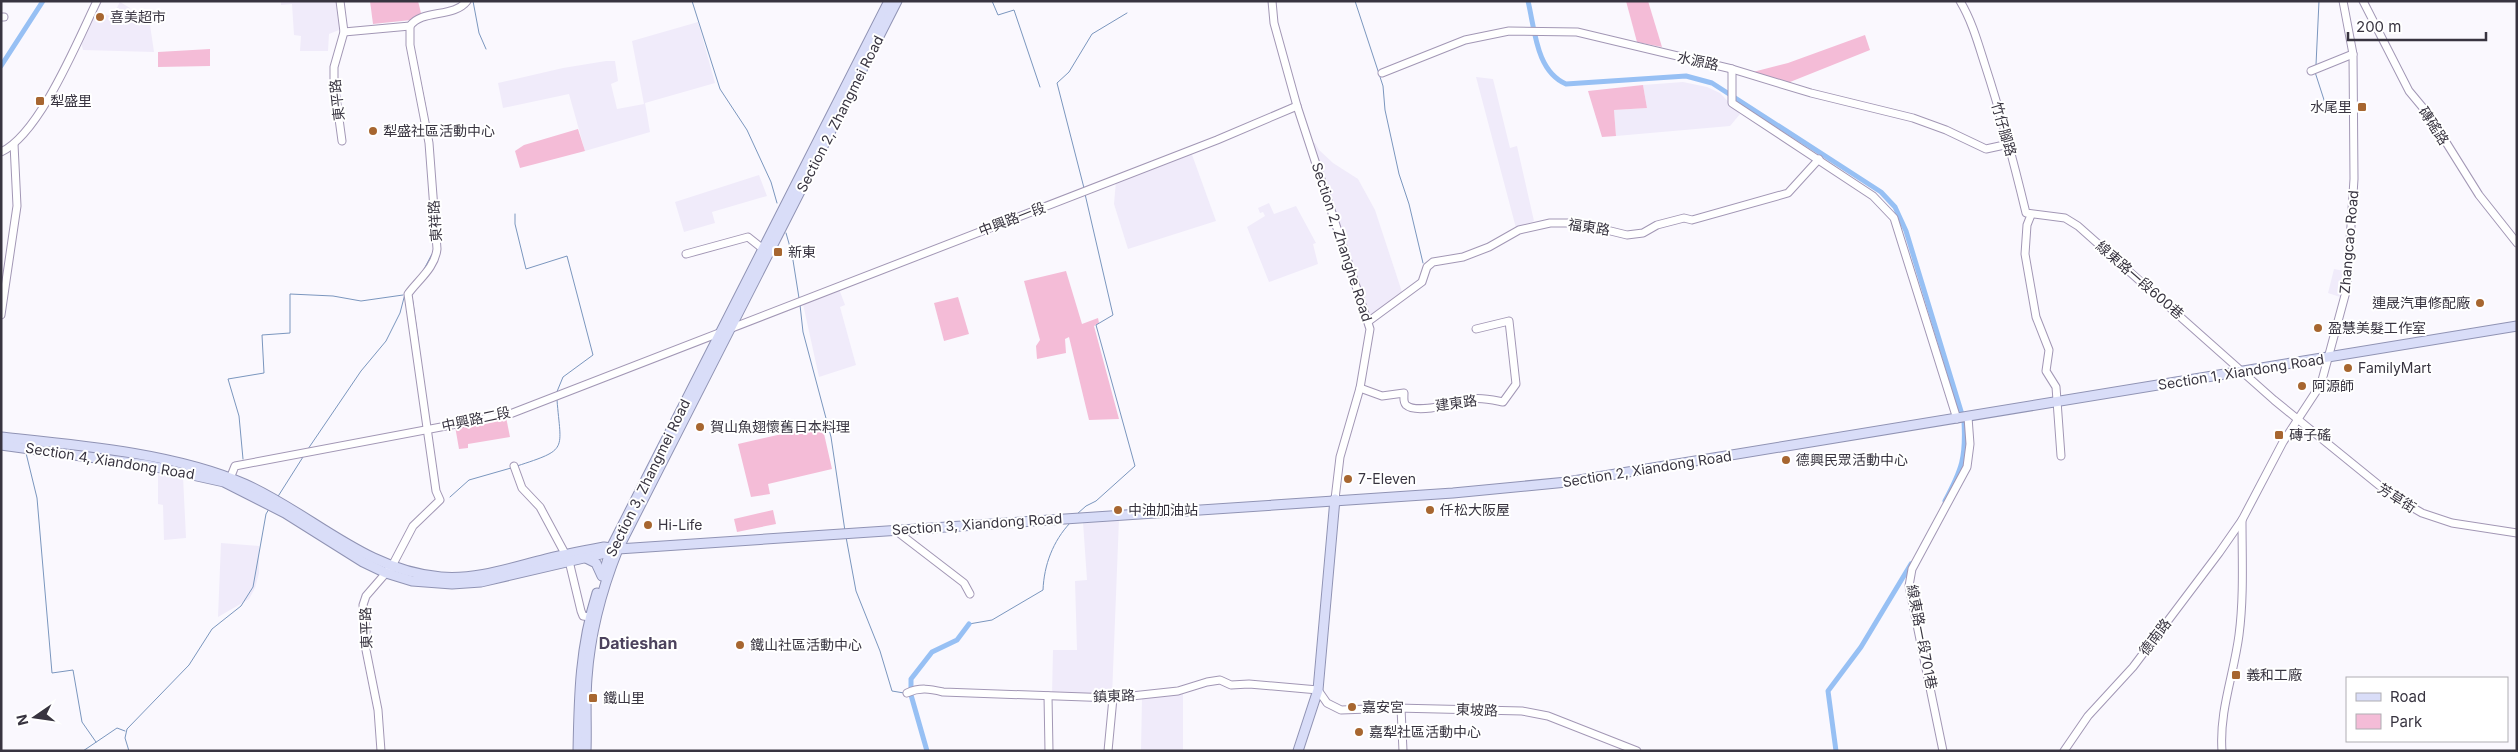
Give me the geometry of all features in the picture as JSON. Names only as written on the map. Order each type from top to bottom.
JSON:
[{"type":"main road","name":"Section 2, Zhangmei Road","points":[[779,224],[843,98],[889,1]]},
{"type":"main road","name":"Section 2, Zhangmei Road","points":[[843,98],[897,1]]},
{"type":"main road","name":"Section 3, Zhangmei Road","points":[[726,331],[763,249],[779,224]]},
{"type":"main road","name":"Section 3, Zhangmei Road","points":[[578,751],[579,679],[590,617],[602,576],[613,550],[779,224]]},
{"type":"main road","name":"Section 1, Xiandong Road","points":[[1963,418],[2517,326]]},
{"type":"main road","name":"Section 2, Xiandong Road","points":[[1335,500],[1500,489],[1568,482],[1963,418]]},
{"type":"main road","name":"Section 4, Xiandong Road","points":[[1,437],[56,442],[138,455],[229,481],[283,503],[345,544],[404,570],[443,577],[475,575],[613,550]]},
{"type":"main road","name":"Section 4, Xiandong Road","points":[[1,445],[147,464],[229,481],[285,513],[348,554],[386,573],[412,581],[452,584],[481,582],[568,558],[586,558],[613,550]]},
{"type":"main road","name":"Section 3, Xiandong Road","points":[[613,550],[1335,500]]},
{"type":"main road","name":"Section 2, Zhanghe Road","points":[[1298,751],[1318,690],[1335,500]]},
{"type":"main road","name":"Section 3, Zhangmei Road","points":[[586,751],[586,682],[590,648],[613,550]]},
{"type":"main road","points":[[586,558],[596,563],[602,576]]},
{"type":"street","points":[[1,152],[14,144],[29,129],[47,100],[98,1]]},
{"type":"street","name":"東平路","points":[[340,1],[344,32],[334,67],[342,141]]},
{"type":"street","points":[[344,32],[410,26],[418,20],[461,7],[467,1]]},
{"type":"street","name":"Section 2, Zhanghe Road","points":[[1272,1],[1274,23],[1297,106],[1369,321],[1369,342],[1360,388],[1344,436],[1335,500]]},
{"type":"street","name":"竹仔腳路","points":[[1960,1],[1969,16],[2029,214]]},
{"type":"street","name":"Zhangcao Road","points":[[2343,1],[2350,30]]},
{"type":"street","name":"Zhangcao Road","points":[[2242,520],[2274,458],[2318,391],[2342,310],[2348,276],[2355,142],[2353,54],[2348,1]]},
{"type":"street","name":"磚磘路","points":[[2363,1],[2409,91],[2429,115],[2479,195],[2517,243]]},
{"type":"street","name":"東祥路","points":[[410,26],[410,45],[428,144],[437,249],[434,259],[421,281],[408,294],[426,430],[436,491],[440,500]]},
{"type":"street","name":"水源路","points":[[1382,73],[1465,40],[1508,31],[1577,32],[1732,69],[1811,93],[1913,118],[1946,130],[1986,149],[2009,144]]},
{"type":"street","points":[[2314,70],[2353,54]]},
{"type":"street","name":"線東路一段701巷","points":[[1732,69],[1732,103],[1873,196],[1894,218],[1963,418],[1970,444],[1967,467],[1912,569],[1909,586],[1943,751]]},
{"type":"street","name":"中興路一段","points":[[726,331],[1209,143],[1297,106]]},
{"type":"street","points":[[1,314],[17,206],[14,144]]},
{"type":"street","name":"福東路","points":[[1369,321],[1422,282],[1428,267],[1433,262],[1463,257],[1489,247],[1519,230],[1564,222],[1587,225],[1628,235],[1643,233],[1675,220],[1684,218],[1692,220],[1788,193],[1819,159]]},
{"type":"street","points":[[2029,214],[2026,254],[2036,317],[2049,350],[2046,371],[2048,377],[2054,383],[2061,456]]},
{"type":"street","name":"線東路一段600巷","points":[[2029,214],[2048,214],[2065,218],[2078,226],[2298,420]]},
{"type":"street","points":[[686,254],[748,237],[763,249]]},
{"type":"street","name":"建東路","points":[[1360,388],[1382,396],[1404,394],[1404,402],[1408,406],[1418,409],[1456,404],[1474,398],[1503,402],[1516,384],[1510,321],[1476,329]]},
{"type":"street","name":"中興路二段","points":[[229,481],[235,466],[510,414],[726,331]]},
{"type":"street","name":"芳草街","points":[[2298,420],[2380,487],[2407,506],[2426,515],[2458,525],[2517,533]]},
{"type":"street","points":[[514,466],[522,488],[540,507],[568,558],[581,611],[583,616],[590,617]]},
{"type":"street","name":"東平路","points":[[382,751],[378,710],[365,646],[366,631],[363,605],[366,596],[392,566],[413,526],[440,500]]},
{"type":"street","points":[[2222,751],[2221,725],[2240,623],[2242,520]]},
{"type":"street","name":"德南路","points":[[2064,751],[2088,716],[2133,667],[2242,520]]},
{"type":"street","points":[[895,530],[964,582],[970,594]]},
{"type":"street","name":"鎮東路","points":[[907,693],[916,688],[1112,698],[1178,691],[1220,680],[1231,685],[1249,684],[1318,690]]},
{"type":"street","name":"東坡路","points":[[1318,690],[1328,703],[1341,710],[1401,708],[1522,711],[1548,716],[1637,751]]},
{"type":"street","points":[[1048,696],[1049,751]]},
{"type":"street","points":[[1108,751],[1112,698]]},
{"type":"street","points":[[1401,708],[1403,751]]},
{"type":"shaded area","points":[[281,1],[339,1],[344,28],[329,34],[328,51],[300,51],[301,36],[294,35],[292,4],[281,5]]},
{"type":"shaded area","points":[[120,2],[130,8],[133,20],[149,18],[154,52],[83,50],[81,42],[98,11],[112,17]]},
{"type":"shaded area","points":[[698,22],[715,83],[645,103],[650,132],[585,151],[569,94],[503,108],[498,83],[563,68],[606,61],[615,61],[618,81],[611,84],[617,109],[644,104],[632,41]]},
{"type":"shaded area","points":[[1476,77],[1493,79],[1510,148],[1517,146],[1534,221],[1516,228]]},
{"type":"shaded area","points":[[1683,82],[1707,87],[1720,93],[1740,114],[1730,126],[1616,136],[1614,110],[1647,108],[1643,85]]},
{"type":"shaded area","points":[[1312,143],[1315,143],[1319,150],[1333,163],[1358,179],[1375,210],[1402,292],[1371,316]]},
{"type":"shaded area","points":[[1191,152],[1216,221],[1128,249],[1114,204],[1116,181]]},
{"type":"shaded area","points":[[759,175],[767,196],[712,212],[715,223],[684,232],[675,202]]},
{"type":"shaded area","points":[[1269,203],[1274,214],[1296,206],[1316,243],[1313,244],[1318,264],[1269,282],[1247,227],[1265,216],[1263,212],[1260,213],[1258,208]]},
{"type":"shaded area","points":[[2334,269],[2344,271],[2340,297],[2328,293]]},
{"type":"shaded area","points":[[839,289],[845,305],[840,307],[856,365],[819,377],[803,304]]},
{"type":"shaded area","points":[[158,472],[183,476],[186,538],[164,540],[163,505],[158,504]]},
{"type":"shaded area","points":[[1119,519],[1112,696],[1052,695],[1053,650],[1077,650],[1075,581],[1087,580],[1083,522]]},
{"type":"shaded area","points":[[221,543],[259,546],[259,573],[255,588],[249,599],[218,617]]},
{"type":"shaded area","points":[[1183,694],[1183,751],[1141,751],[1142,698]]},
{"type":"green space","points":[[370,1],[418,1],[421,13],[411,20],[373,24]]},
{"type":"green space","points":[[1626,1],[1648,1],[1662,47],[1637,42]]},
{"type":"green space","points":[[1865,35],[1870,50],[1785,84],[1749,73],[1788,63]]},
{"type":"green space","points":[[210,49],[210,66],[158,67],[158,52]]},
{"type":"green space","points":[[1643,85],[1647,108],[1614,110],[1616,136],[1602,137],[1588,91]]},
{"type":"green space","points":[[578,129],[585,151],[520,168],[515,151],[524,145]]},
{"type":"green space","points":[[1066,271],[1082,324],[1098,318],[1099,323],[1094,326],[1119,419],[1089,420],[1069,337],[1065,339],[1066,353],[1037,359],[1036,346],[1040,340],[1024,281]]},
{"type":"green space","points":[[958,297],[969,334],[944,341],[934,303]]},
{"type":"green space","points":[[506,417],[510,437],[468,444],[468,448],[459,449],[455,426]]},
{"type":"green space","points":[[822,425],[832,469],[768,484],[770,494],[751,497],[738,444]]},
{"type":"green space","points":[[773,510],[776,524],[737,532],[734,519]]},
{"type":"waterway","points":[[1,66],[43,1]]},
{"type":"waterway","points":[[473,1],[479,33],[486,49]]},
{"type":"waterway","points":[[692,1],[720,89],[747,130],[771,182],[777,203]]},
{"type":"waterway","points":[[992,1],[998,15],[1014,10],[1040,87]]},
{"type":"waterway","points":[[1355,1],[1383,86],[1385,110],[1399,174],[1409,204],[1423,263]]},
{"type":"waterway","points":[[1528,1],[1535,37],[1543,60],[1548,70],[1566,84],[1686,76],[1712,83],[1881,192],[1895,207],[1906,231],[1964,421],[1962,463],[1945,501]]},
{"type":"waterway","points":[[2316,65],[2319,1]]},
{"type":"waterway","points":[[1084,188],[1057,83],[1069,72],[1092,34],[1127,13]]},
{"type":"waterway","points":[[418,69],[426,109]]},
{"type":"waterway","points":[[2315,72],[2326,106]]},
{"type":"waterway","points":[[1077,514],[1086,506],[1096,501],[1135,466],[1096,325],[1113,315],[1085,194]]},
{"type":"waterway","points":[[515,214],[515,224],[526,269],[567,256],[593,355],[563,377],[556,394]]},
{"type":"waterway","points":[[786,233],[792,254],[799,298]]},
{"type":"waterway","points":[[423,271],[432,254]]},
{"type":"waterway","points":[[308,449],[361,371],[386,341],[400,313],[406,290],[413,283]]},
{"type":"waterway","points":[[243,459],[239,416],[228,379],[264,373],[262,335],[290,333],[290,294],[333,296],[361,301],[403,295]]},
{"type":"waterway","points":[[412,296],[418,339]]},
{"type":"waterway","points":[[800,305],[803,332],[831,437],[845,531]]},
{"type":"waterway","points":[[517,466],[546,456],[558,446],[560,429],[557,400]]},
{"type":"waterway","points":[[26,453],[37,498],[52,673],[73,670],[82,722],[96,742]]},
{"type":"waterway","points":[[277,498],[303,457]]},
{"type":"waterway","points":[[450,497],[469,480],[511,468]]},
{"type":"waterway","points":[[129,751],[125,738],[127,729],[189,665],[212,629],[241,606],[253,587],[266,514],[269,509]]},
{"type":"waterway","points":[[969,624],[992,620],[1043,590],[1050,554],[1070,523]]},
{"type":"waterway","points":[[846,537],[856,591],[880,651],[892,691],[904,693]]},
{"type":"waterway","points":[[1836,751],[1828,691],[1861,647],[1911,564]]},
{"type":"waterway","points":[[927,751],[911,695],[911,679],[932,652],[957,640],[969,624]]},
{"type":"waterway","points":[[83,751],[117,728],[125,731]]},
{"type":"place","name":"喜美超市","points":[[100,17]]},
{"type":"place","name":"犁盛里","points":[[40,101]]},
{"type":"place","name":"水尾里","points":[[2362,107]]},
{"type":"place","name":"犁盛社區活動中心","points":[[373,131]]},
{"type":"place","name":"新東","points":[[778,252]]},
{"type":"place","name":"連晟汽車修配廠","points":[[2480,303]]},
{"type":"place","name":"盈慧美髮工作室","points":[[2318,328]]},
{"type":"place","name":"FamilyMart","points":[[2348,368]]},
{"type":"place","name":"阿源師","points":[[2302,386]]},
{"type":"place","name":"賀山魚翅懷舊日本料理","points":[[700,427]]},
{"type":"place","name":"磚子磘","points":[[2279,435]]},
{"type":"place","name":"德興民眾活動中心","points":[[1786,460]]},
{"type":"place","name":"7-Eleven","points":[[1348,479]]},
{"type":"place","name":"中油加油站","points":[[1118,510]]},
{"type":"place","name":"仟松大阪屋","points":[[1430,510]]},
{"type":"place","name":"Hi-Life","points":[[648,525]]},
{"type":"place","name":"鐵山社區活動中心","points":[[740,645]]},
{"type":"place","name":"義和工廠","points":[[2236,675]]},
{"type":"place","name":"鐵山里","points":[[593,698]]},
{"type":"place","name":"嘉安宮","points":[[1352,707]]},
{"type":"place","name":"嘉犁社區活動中心","points":[[1359,732]]},
{"type":"district","name":"Datieshan","points":[[638,643]]}]
